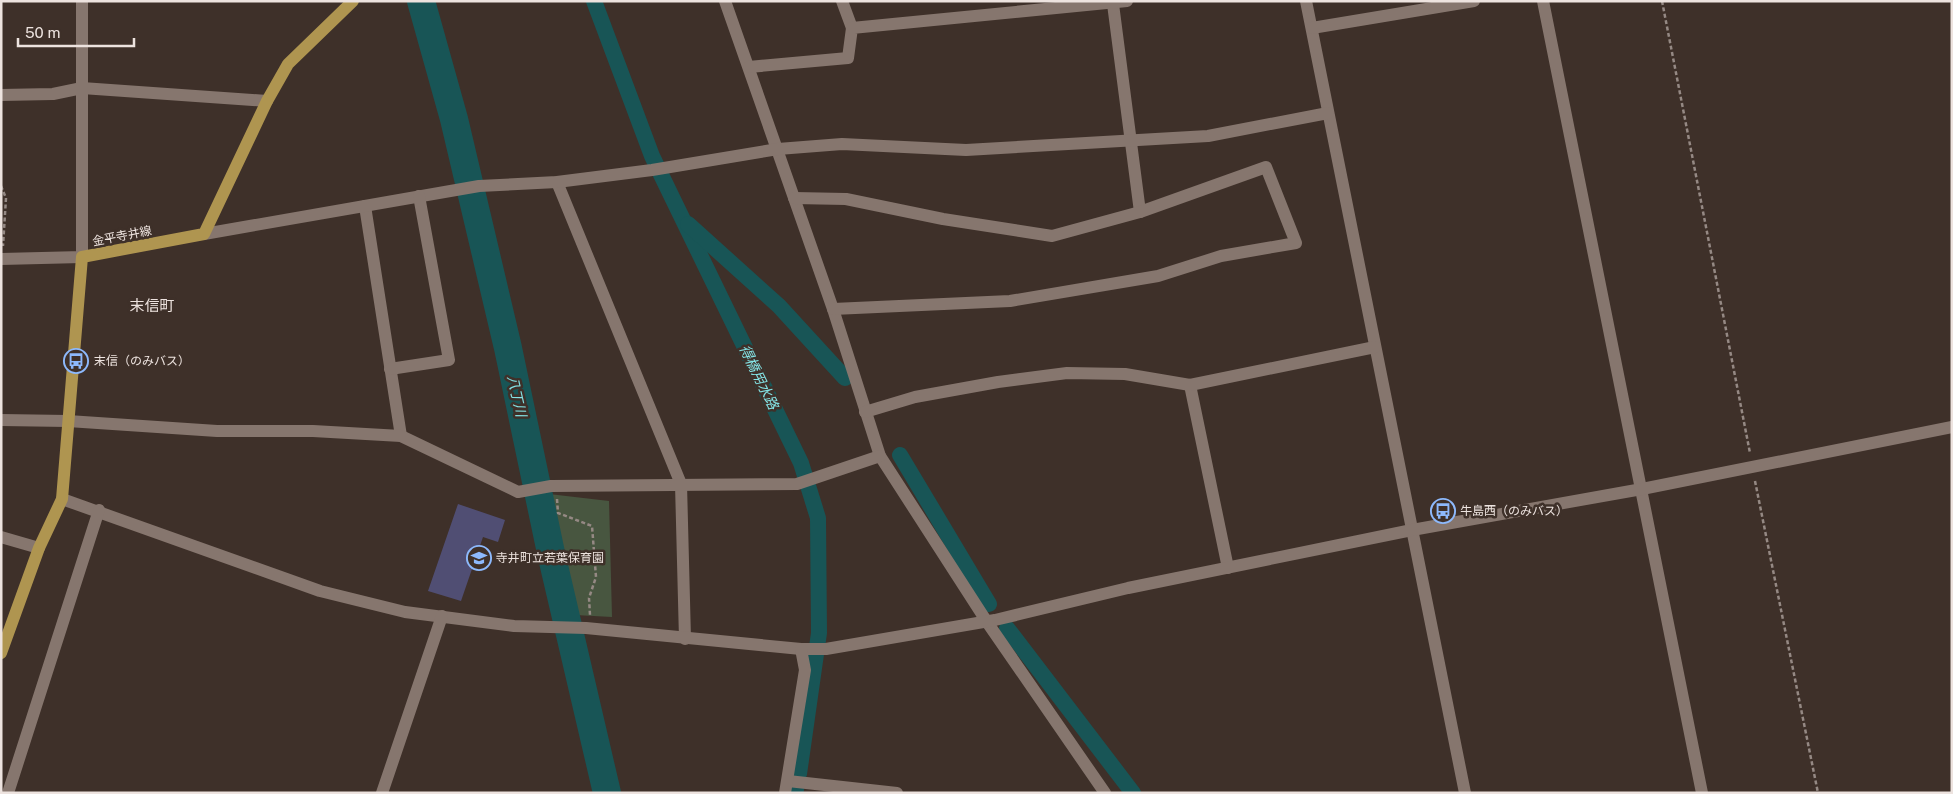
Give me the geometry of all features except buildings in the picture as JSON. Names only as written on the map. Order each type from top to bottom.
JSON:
[{"type":"main road","points":[[204,234],[268,101],[288,64],[353,1]]},
{"type":"main road","name":"金平寺井線","points":[[2,647],[39,548],[62,499],[82,257],[204,234]]},
{"type":"street","points":[[2,261],[82,257],[82,1]]},
{"type":"street","points":[[724,1],[778,149],[833,309],[880,456],[1105,793]]},
{"type":"street","points":[[749,68],[848,58],[852,28],[842,1]]},
{"type":"street","points":[[852,28],[1113,4],[1127,1]]},
{"type":"street","points":[[1306,1],[1465,793]]},
{"type":"street","points":[[1312,28],[1474,1]]},
{"type":"street","points":[[1543,1],[1702,793]]},
{"type":"street","points":[[1113,4],[1129,141],[1140,212]]},
{"type":"street","points":[[1,95],[53,94],[82,88],[268,101]]},
{"type":"street","points":[[204,234],[479,186],[557,182],[652,170],[778,149],[842,144],[966,150],[1208,136],[1328,113]]},
{"type":"street","points":[[794,198],[846,199],[943,219],[1052,236],[1140,212],[1266,167],[1296,243],[1221,256],[1158,276],[1010,301],[833,309]]},
{"type":"street","points":[[557,182],[681,484],[686,639]]},
{"type":"street","points":[[390,369],[449,360],[419,196]]},
{"type":"street","points":[[364,206],[400,436]]},
{"type":"street","points":[[865,412],[915,397],[998,382],[1067,373],[1125,374],[1190,384],[1376,347]]},
{"type":"street","points":[[1190,384],[1228,568]]},
{"type":"street","points":[[1,420],[68,421],[218,431],[313,431],[400,436],[518,492],[553,486],[798,484],[880,456]]},
{"type":"street","points":[[62,499],[99,510],[320,591],[404,612],[514,626],[551,626],[686,639],[826,649],[991,621],[1128,588],[1412,530],[1642,489],[1952,427]]},
{"type":"street","points":[[8,793],[99,510]]},
{"type":"street","points":[[1,537],[39,548]]},
{"type":"street","points":[[382,793],[442,616]]},
{"type":"street","points":[[806,649],[805,670],[787,787],[896,793]]},
{"type":"path","points":[[1662,1],[1752,467],[1818,793]]},
{"type":"path","points":[[1,186],[6,198],[2,261]]},
{"type":"path","points":[[553,486],[558,513],[592,526],[596,577],[589,598],[589,629]]},
{"type":"green space","points":[[549,494],[609,501],[612,617],[575,615]]},
{"type":"waterway","name":"八丁川","points":[[421,1],[454,119],[508,348],[551,553],[607,793]]},
{"type":"waterway","name":"得橋用水路","points":[[594,1],[652,156],[801,463],[818,518],[819,633],[799,774]]},
{"type":"waterway","points":[[688,224],[779,306],[845,378]]},
{"type":"waterway","points":[[900,455],[989,604]]},
{"type":"waterway","points":[[1007,628],[1133,793]]},
{"type":"waterway","name":"得橋用水路","points":[[795,793],[796,789]]},
{"type":"place","name":"末信（のみバス）","points":[[76,361]]},
{"type":"place","name":"牛島西（のみバス）","points":[[1443,511]]},
{"type":"place","name":"寺井町立若葉保育園","points":[[479,558]]},
{"type":"district","name":"末信町","points":[[152,306]]}]
